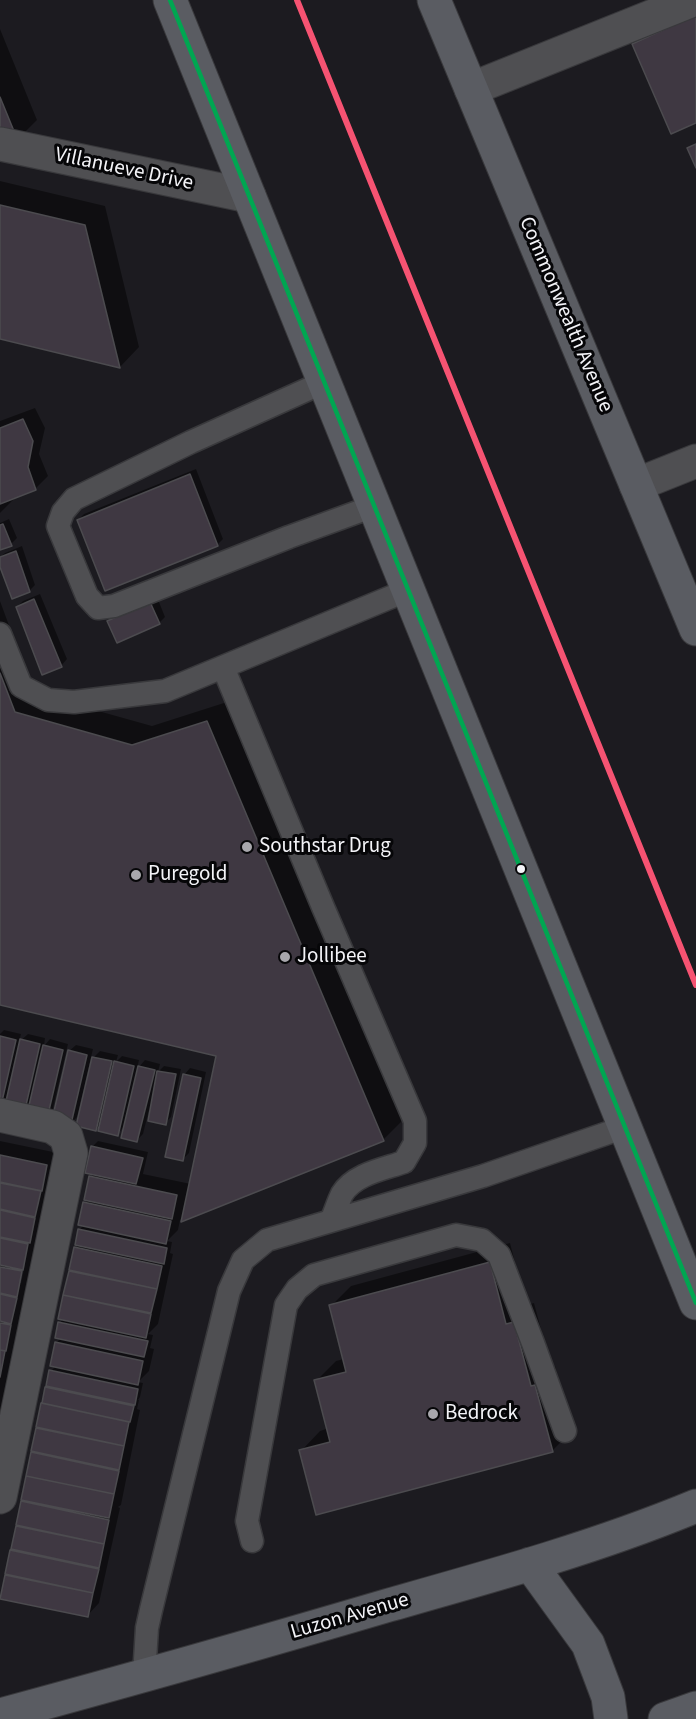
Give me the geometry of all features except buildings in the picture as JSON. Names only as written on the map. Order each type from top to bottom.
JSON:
[{"type":"main road","points":[[170,0],[696,1303]]},
{"type":"main road","name":"Commonwealth Avenue","points":[[434,0],[696,629]]},
{"type":"main road","name":"Luzon Avenue","points":[[0,1715],[144,1676],[530,1564],[670,1517],[696,1506]]},
{"type":"main road","points":[[530,1564],[588,1644],[608,1697],[611,1719]]},
{"type":"main road","points":[[665,1719],[696,1708]]},
{"type":"street","points":[[471,89],[693,0]]},
{"type":"street","name":"Villanueve Drive","points":[[0,144],[249,196]]},
{"type":"street","points":[[636,485],[696,461]]},
{"type":"street","points":[[0,1115],[53,1127],[66,1136],[71,1153],[0,1497]]},
{"type":"lane","points":[[324,382],[190,442],[74,499],[63,512],[58,526],[87,596],[98,608],[114,606],[374,506]]},
{"type":"lane","points":[[0,634],[21,686],[48,700],[74,702],[165,692],[408,590]]},
{"type":"lane","points":[[223,667],[415,1120],[415,1143],[404,1162],[362,1177],[349,1185],[342,1195],[332,1221]]},
{"type":"lane","points":[[144,1676],[147,1628],[151,1610],[229,1291],[243,1260],[267,1240],[513,1166],[625,1127]]},
{"type":"lane","points":[[252,1542],[247,1521],[286,1305],[297,1289],[314,1275],[456,1235],[482,1240],[499,1256],[534,1343],[565,1431]]},
{"type":"transit line","points":[[170,0],[696,1303]]},
{"type":"transit line","points":[[297,0],[696,985]]},
{"type":"place","name":"Southstar Drug","points":[[247,847]]},
{"type":"place","name":"Puregold","points":[[136,875]]},
{"type":"place","name":"Jollibee","points":[[285,957]]},
{"type":"place","name":"Bedrock","points":[[433,1414]]}]
